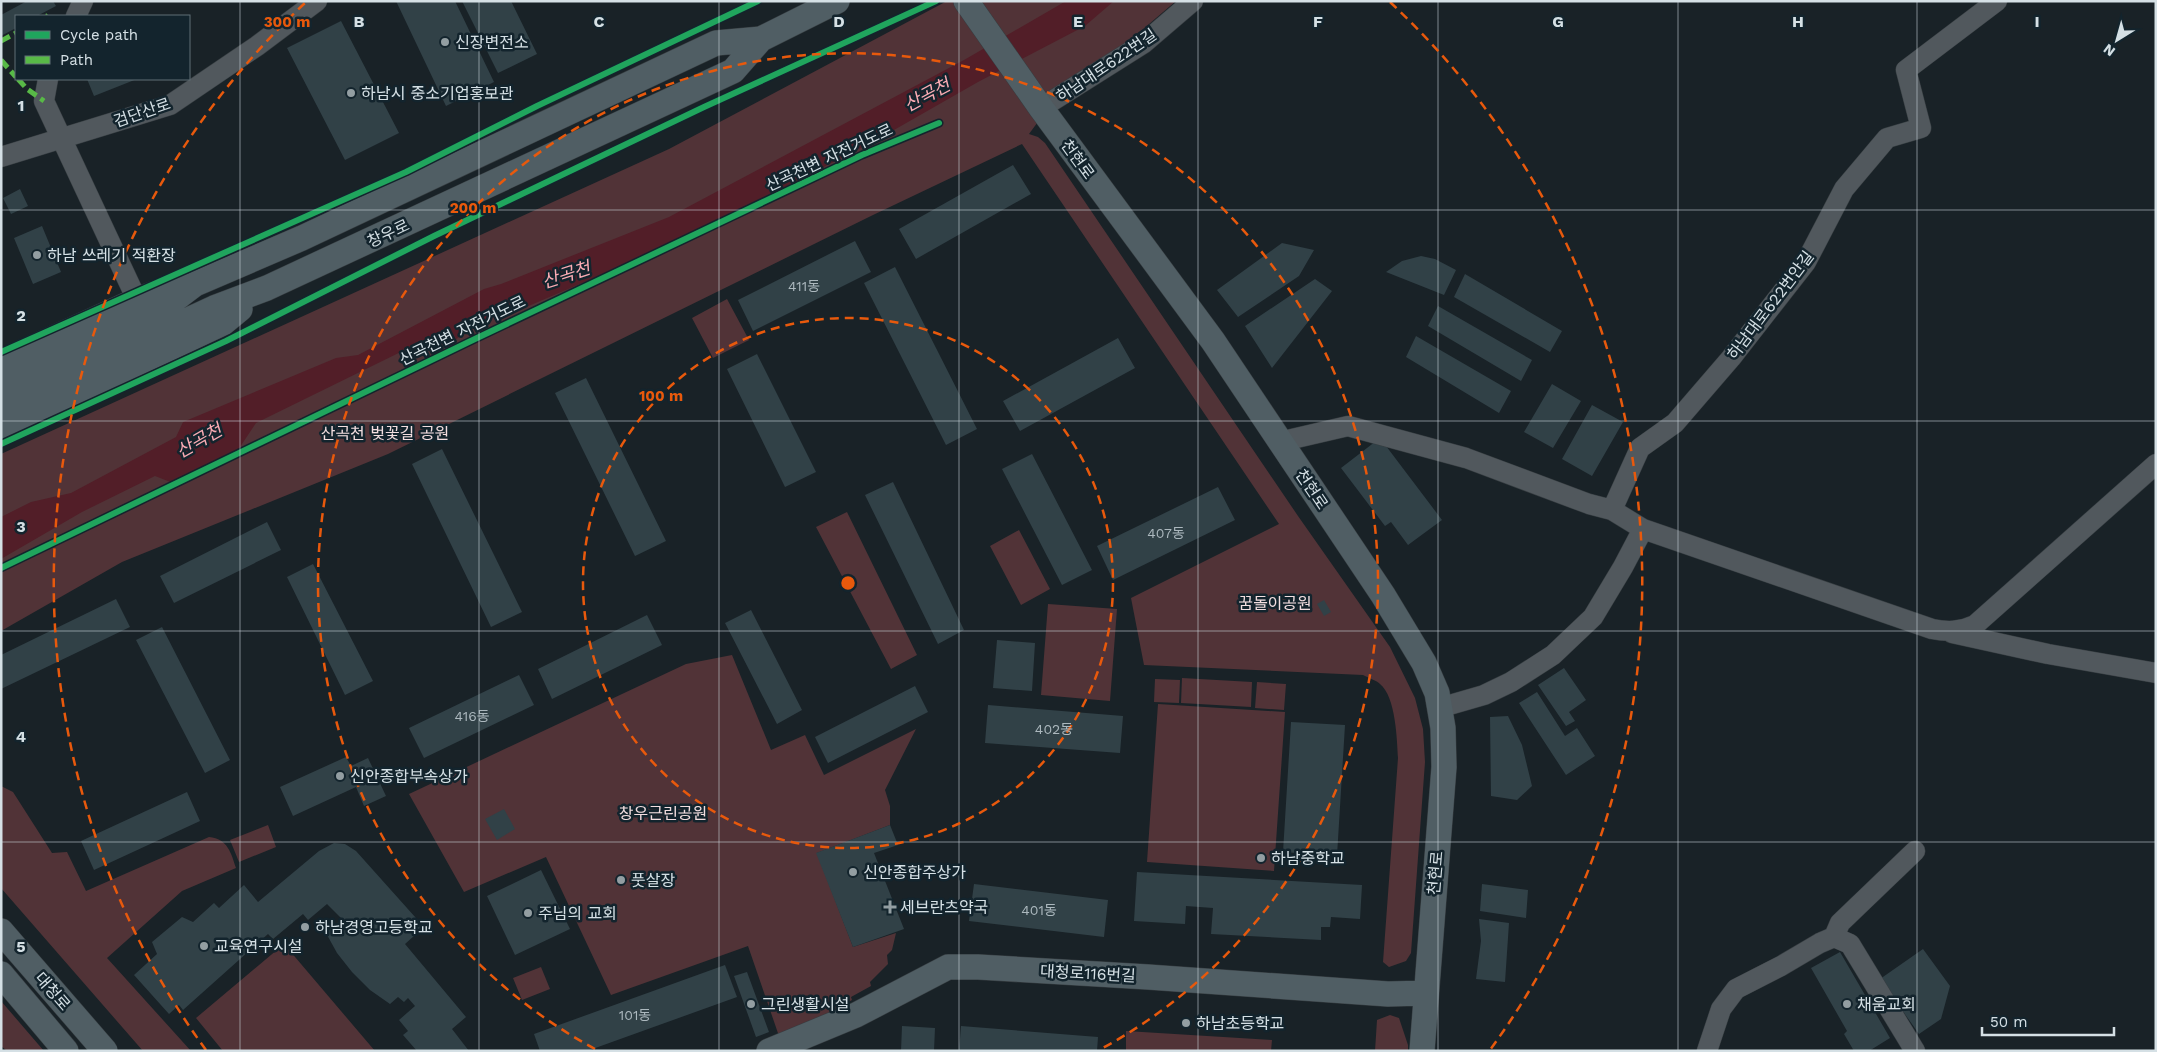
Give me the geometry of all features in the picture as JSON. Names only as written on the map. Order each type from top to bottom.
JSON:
[{"type":"main road","name":"창우로","points":[[1,384],[162,309],[195,284],[302,238],[716,43],[761,39],[837,1]]},
{"type":"main road","name":"천현로","points":[[966,1],[1041,108],[1213,341],[1377,587],[1424,663],[1437,693],[1443,728],[1444,767],[1422,1051]]},
{"type":"main road","name":"창우로","points":[[1,406],[214,308],[268,288],[733,71],[761,39]]},
{"type":"main road","points":[[1,362],[137,300],[153,294],[195,284]]},
{"type":"main road","points":[[1,428],[223,323],[268,288]]},
{"type":"main road","name":"대청로","points":[[1,931],[105,1051]]},
{"type":"main road","name":"대청로116번길","points":[[769,1051],[856,1015],[948,967],[1139,976],[1388,994],[1426,992]]},
{"type":"main road","name":"대청로","points":[[1,974],[66,1051]]},
{"type":"street","points":[[76,15],[83,1]]},
{"type":"street","name":"검단산로","points":[[1,157],[170,105],[257,46],[317,1]]},
{"type":"street","name":"하남대로622번길","points":[[1041,108],[1144,43],[1193,1]]},
{"type":"street","name":"하남대로622번안길","points":[[1612,510],[1640,448],[1675,423],[1731,358],[1806,262],[1844,189],[1887,138],[1921,128],[1906,70],[1997,1]]},
{"type":"street","points":[[48,80],[44,101],[137,300]]},
{"type":"street","points":[[1279,442],[1348,426],[1466,458],[1589,504],[1612,510],[1643,529],[1932,629],[2048,654],[2156,673]]},
{"type":"street","points":[[1946,632],[1965,630],[1974,625],[2156,464]]},
{"type":"street","points":[[1439,708],[1484,695],[1511,682],[1553,655],[1593,617],[1643,529]]},
{"type":"street","points":[[1707,1051],[1721,1009],[1736,989],[1834,937],[1840,923],[1915,851]]},
{"type":"street","points":[[1834,937],[1850,944],[1915,1051]]},
{"type":"green space","points":[[947,1],[1176,1],[1094,71],[1062,89],[1029,134],[1038,137],[1045,143],[1298,516],[1390,647],[1415,698],[1423,729],[1425,762],[1411,953],[1406,961],[1389,967],[1383,962],[1398,758],[1392,708],[1385,690],[1380,684],[1363,675],[1144,665],[1131,598],[1279,524],[1022,144],[873,215],[388,454],[122,562],[1,631],[1,454],[669,149]]},
{"type":"green space","points":[[727,299],[749,340],[713,358],[692,318]]},
{"type":"green space","points":[[847,512],[917,655],[891,669],[816,527]]},
{"type":"green space","points":[[1019,530],[1050,589],[1021,605],[990,546]]},
{"type":"green space","points":[[1048,604],[1117,609],[1110,701],[1041,695]]},
{"type":"green space","name":"창우근린공원","points":[[732,655],[771,750],[805,735],[824,775],[916,729],[885,790],[890,806],[890,825],[817,853],[853,947],[896,933],[892,950],[887,955],[888,964],[870,982],[871,986],[851,997],[852,1000],[780,1039],[748,946],[611,995],[546,857],[464,892],[409,794],[686,664]]},
{"type":"green space","points":[[1182,678],[1252,682],[1251,707],[1181,703]]},
{"type":"green space","points":[[1155,679],[1180,680],[1179,703],[1154,702]]},
{"type":"green space","points":[[1257,682],[1286,684],[1284,710],[1255,708]]},
{"type":"green space","points":[[1158,704],[1285,712],[1274,871],[1147,862]]},
{"type":"green space","points":[[1,786],[13,792],[52,853],[67,852],[86,891],[209,837],[221,841],[228,848],[236,868],[182,891],[107,958],[191,1051],[143,1051],[1,888]]},
{"type":"green space","points":[[268,825],[276,847],[239,862],[230,840]]},
{"type":"green space","points":[[284,944],[375,1051],[223,1051],[196,1018]]},
{"type":"green space","points":[[541,967],[550,989],[522,1000],[513,978]]},
{"type":"green space","points":[[1,1001],[44,1051],[7,1051],[1,1046]]},
{"type":"green space","points":[[1390,1015],[1399,1018],[1408,1045],[1408,1051],[1375,1051],[1377,1020]]},
{"type":"green space","points":[[1126,1031],[1272,1040],[1271,1051],[1126,1051]]},
{"type":"water","name":"산곡천","points":[[1066,1],[1114,1],[1085,26],[978,82],[880,138],[682,240],[510,314],[491,318],[473,327],[452,342],[419,343],[256,423],[234,456],[178,485],[155,476],[82,512],[1,559],[1,517],[31,502],[71,493],[176,437],[183,422],[336,358],[358,355],[484,289],[501,284],[669,217],[964,60]]},
{"type":"building","points":[[27,1],[53,1],[56,6],[39,15],[15,15],[15,29],[1,36],[1,15]]},
{"type":"building","name":"신장변전소","points":[[396,1],[455,1],[494,82],[446,106]]},
{"type":"building","points":[[462,1],[511,1],[537,54],[498,73]]},
{"type":"building","points":[[341,21],[399,133],[345,160],[287,48]]},
{"type":"building","points":[[87,80],[134,80],[94,96]]},
{"type":"building","points":[[1013,165],[1031,194],[916,259],[899,229]]},
{"type":"building","points":[[20,189],[28,206],[11,214],[3,198]]},
{"type":"building","name":"하남 쓰레기 적환장","points":[[42,226],[61,272],[33,284],[14,238]]},
{"type":"building","points":[[855,241],[871,272],[753,331],[738,300]]},
{"type":"building","points":[[1282,243],[1314,250],[1299,276],[1238,317],[1217,290]]},
{"type":"building","points":[[1421,256],[1435,259],[1456,270],[1444,295],[1386,272],[1402,261]]},
{"type":"building","points":[[895,267],[977,429],[946,445],[864,283]]},
{"type":"building","points":[[1465,274],[1562,331],[1550,352],[1454,297]]},
{"type":"building","points":[[1315,279],[1332,291],[1272,368],[1245,326]]},
{"type":"building","points":[[1438,306],[1532,360],[1521,381],[1428,326]]},
{"type":"building","points":[[1416,336],[1511,391],[1499,413],[1406,357]]},
{"type":"building","points":[[1118,338],[1135,368],[1020,431],[1003,401]]},
{"type":"building","points":[[757,354],[816,472],[785,487],[727,369]]},
{"type":"building","points":[[586,378],[666,541],[635,556],[555,393]]},
{"type":"building","points":[[1552,384],[1581,401],[1553,448],[1524,432]]},
{"type":"building","points":[[1592,405],[1623,422],[1592,476],[1562,459]]},
{"type":"building","points":[[1380,438],[1442,520],[1408,545],[1391,522],[1385,526],[1341,468]]},
{"type":"building","points":[[442,449],[522,612],[491,627],[412,464]]},
{"type":"building","points":[[1032,454],[1092,570],[1062,585],[1002,469]]},
{"type":"building","points":[[893,482],[964,630],[938,644],[865,495]]},
{"type":"building","points":[[1218,487],[1235,520],[1113,580],[1097,546]]},
{"type":"building","points":[[267,522],[281,550],[174,603],[160,576]]},
{"type":"building","points":[[313,564],[373,681],[345,695],[287,577]]},
{"type":"building","points":[[116,599],[130,627],[1,689],[1,655]]},
{"type":"building","points":[[1324,600],[1331,612],[1324,616],[1317,604]]},
{"type":"building","points":[[751,610],[802,710],[777,724],[725,623]]},
{"type":"building","points":[[647,615],[662,645],[552,699],[538,669]]},
{"type":"building","points":[[162,627],[230,760],[205,773],[136,640]]},
{"type":"building","points":[[997,640],[1035,643],[1032,691],[993,688]]},
{"type":"building","points":[[1564,668],[1586,700],[1569,712],[1575,721],[1566,726],[1538,685]]},
{"type":"building","points":[[519,675],[534,705],[424,758],[409,728]]},
{"type":"building","points":[[915,686],[928,712],[828,763],[815,737]]},
{"type":"building","points":[[1537,692],[1565,736],[1577,728],[1595,756],[1566,775],[1519,703]]},
{"type":"building","points":[[988,705],[1123,716],[1120,753],[985,743]]},
{"type":"building","points":[[1508,716],[1522,745],[1532,786],[1517,800],[1491,796],[1490,717]]},
{"type":"building","points":[[1291,722],[1345,725],[1337,856],[1283,852]]},
{"type":"building","name":"신안종합부속상가","points":[[346,757],[351,766],[368,758],[386,796],[364,806],[356,787],[293,816],[280,787]]},
{"type":"building","points":[[187,792],[200,821],[94,870],[81,841]]},
{"type":"building","points":[[504,809],[515,829],[497,840],[485,819]]},
{"type":"building","name":"신안종합주상가","points":[[890,825],[898,845],[874,853],[904,929],[853,947],[816,853]]},
{"type":"building","name":"교육연구시설","points":[[334,843],[345,844],[356,851],[424,927],[405,944],[466,1017],[452,1029],[469,1051],[417,1051],[403,1035],[408,1031],[399,1020],[415,1006],[408,998],[404,1002],[398,997],[390,1004],[370,990],[352,972],[337,953],[326,933],[342,919],[327,904],[308,920],[303,914],[273,939],[268,934],[183,1010],[179,1005],[169,1014],[134,975],[157,954],[152,942],[182,917],[193,922],[214,903],[219,908],[244,885],[258,902],[319,851]]},
{"type":"building","name":"주님의 교회","points":[[541,870],[570,929],[515,955],[487,896]]},
{"type":"building","points":[[1137,872],[1362,885],[1360,919],[1331,917],[1330,927],[1321,927],[1321,940],[1211,934],[1213,908],[1186,906],[1185,924],[1134,921]]},
{"type":"building","points":[[974,884],[1108,900],[1104,937],[969,921]]},
{"type":"building","points":[[1482,884],[1528,890],[1526,918],[1480,911]]},
{"type":"building","points":[[1479,919],[1509,923],[1505,982],[1476,979],[1481,941]]},
{"type":"building","points":[[1923,949],[1950,986],[1941,1019],[1919,1034],[1880,979]]},
{"type":"building","name":"채움교회","points":[[1840,952],[1890,1038],[1869,1051],[1854,1051],[1844,1034],[1847,1031],[1811,968]]},
{"type":"building","points":[[725,965],[737,997],[587,1051],[540,1051],[534,1034]]},
{"type":"building","name":"그린생활시설","points":[[747,972],[769,1032],[756,1037],[734,976]]},
{"type":"building","points":[[902,1026],[935,1028],[934,1051],[901,1051]]},
{"type":"building","points":[[961,1026],[1098,1037],[1097,1051],[959,1051]]},
{"type":"marked path","points":[[1,41],[15,34]]},
{"type":"marked path","points":[[1,60],[15,76]]},
{"type":"marked path","points":[[19,80],[27,89],[44,101]]},
{"type":"cycle path","points":[[1,352],[406,172],[537,106],[758,1]]},
{"type":"cycle path","points":[[1,444],[226,341],[434,236],[704,107],[936,1]]},
{"type":"cycle path","name":"산곡천변 자전거도로","points":[[1,568],[477,338],[862,155],[939,123]]},
{"type":"place","name":"신장변전소","points":[[445,42]]},
{"type":"place","name":"하남시 중소기업홍보관","points":[[351,93]]},
{"type":"place","name":"하남 쓰레기 적환장","points":[[37,255]]},
{"type":"place","name":"신안종합부속상가","points":[[340,776]]},
{"type":"place","name":"하남중학교","points":[[1261,858]]},
{"type":"place","name":"신안종합주상가","points":[[853,872]]},
{"type":"place","name":"풋살장","points":[[621,880]]},
{"type":"place","name":"세브란츠약국","points":[[890,907]]},
{"type":"place","name":"주님의 교회","points":[[528,913]]},
{"type":"place","name":"하남경영고등학교","points":[[305,927]]},
{"type":"place","name":"교육연구시설","points":[[204,946]]},
{"type":"place","name":"그린생활시설","points":[[751,1004]]},
{"type":"place","name":"채움교회","points":[[1847,1004]]},
{"type":"place","name":"하남초등학교","points":[[1186,1023]]},
{"type":"park label","name":"산곡천 벚꽃길 공원","points":[[385,433]]},
{"type":"park label","name":"꿈돌이공원","points":[[1275,603]]}]
